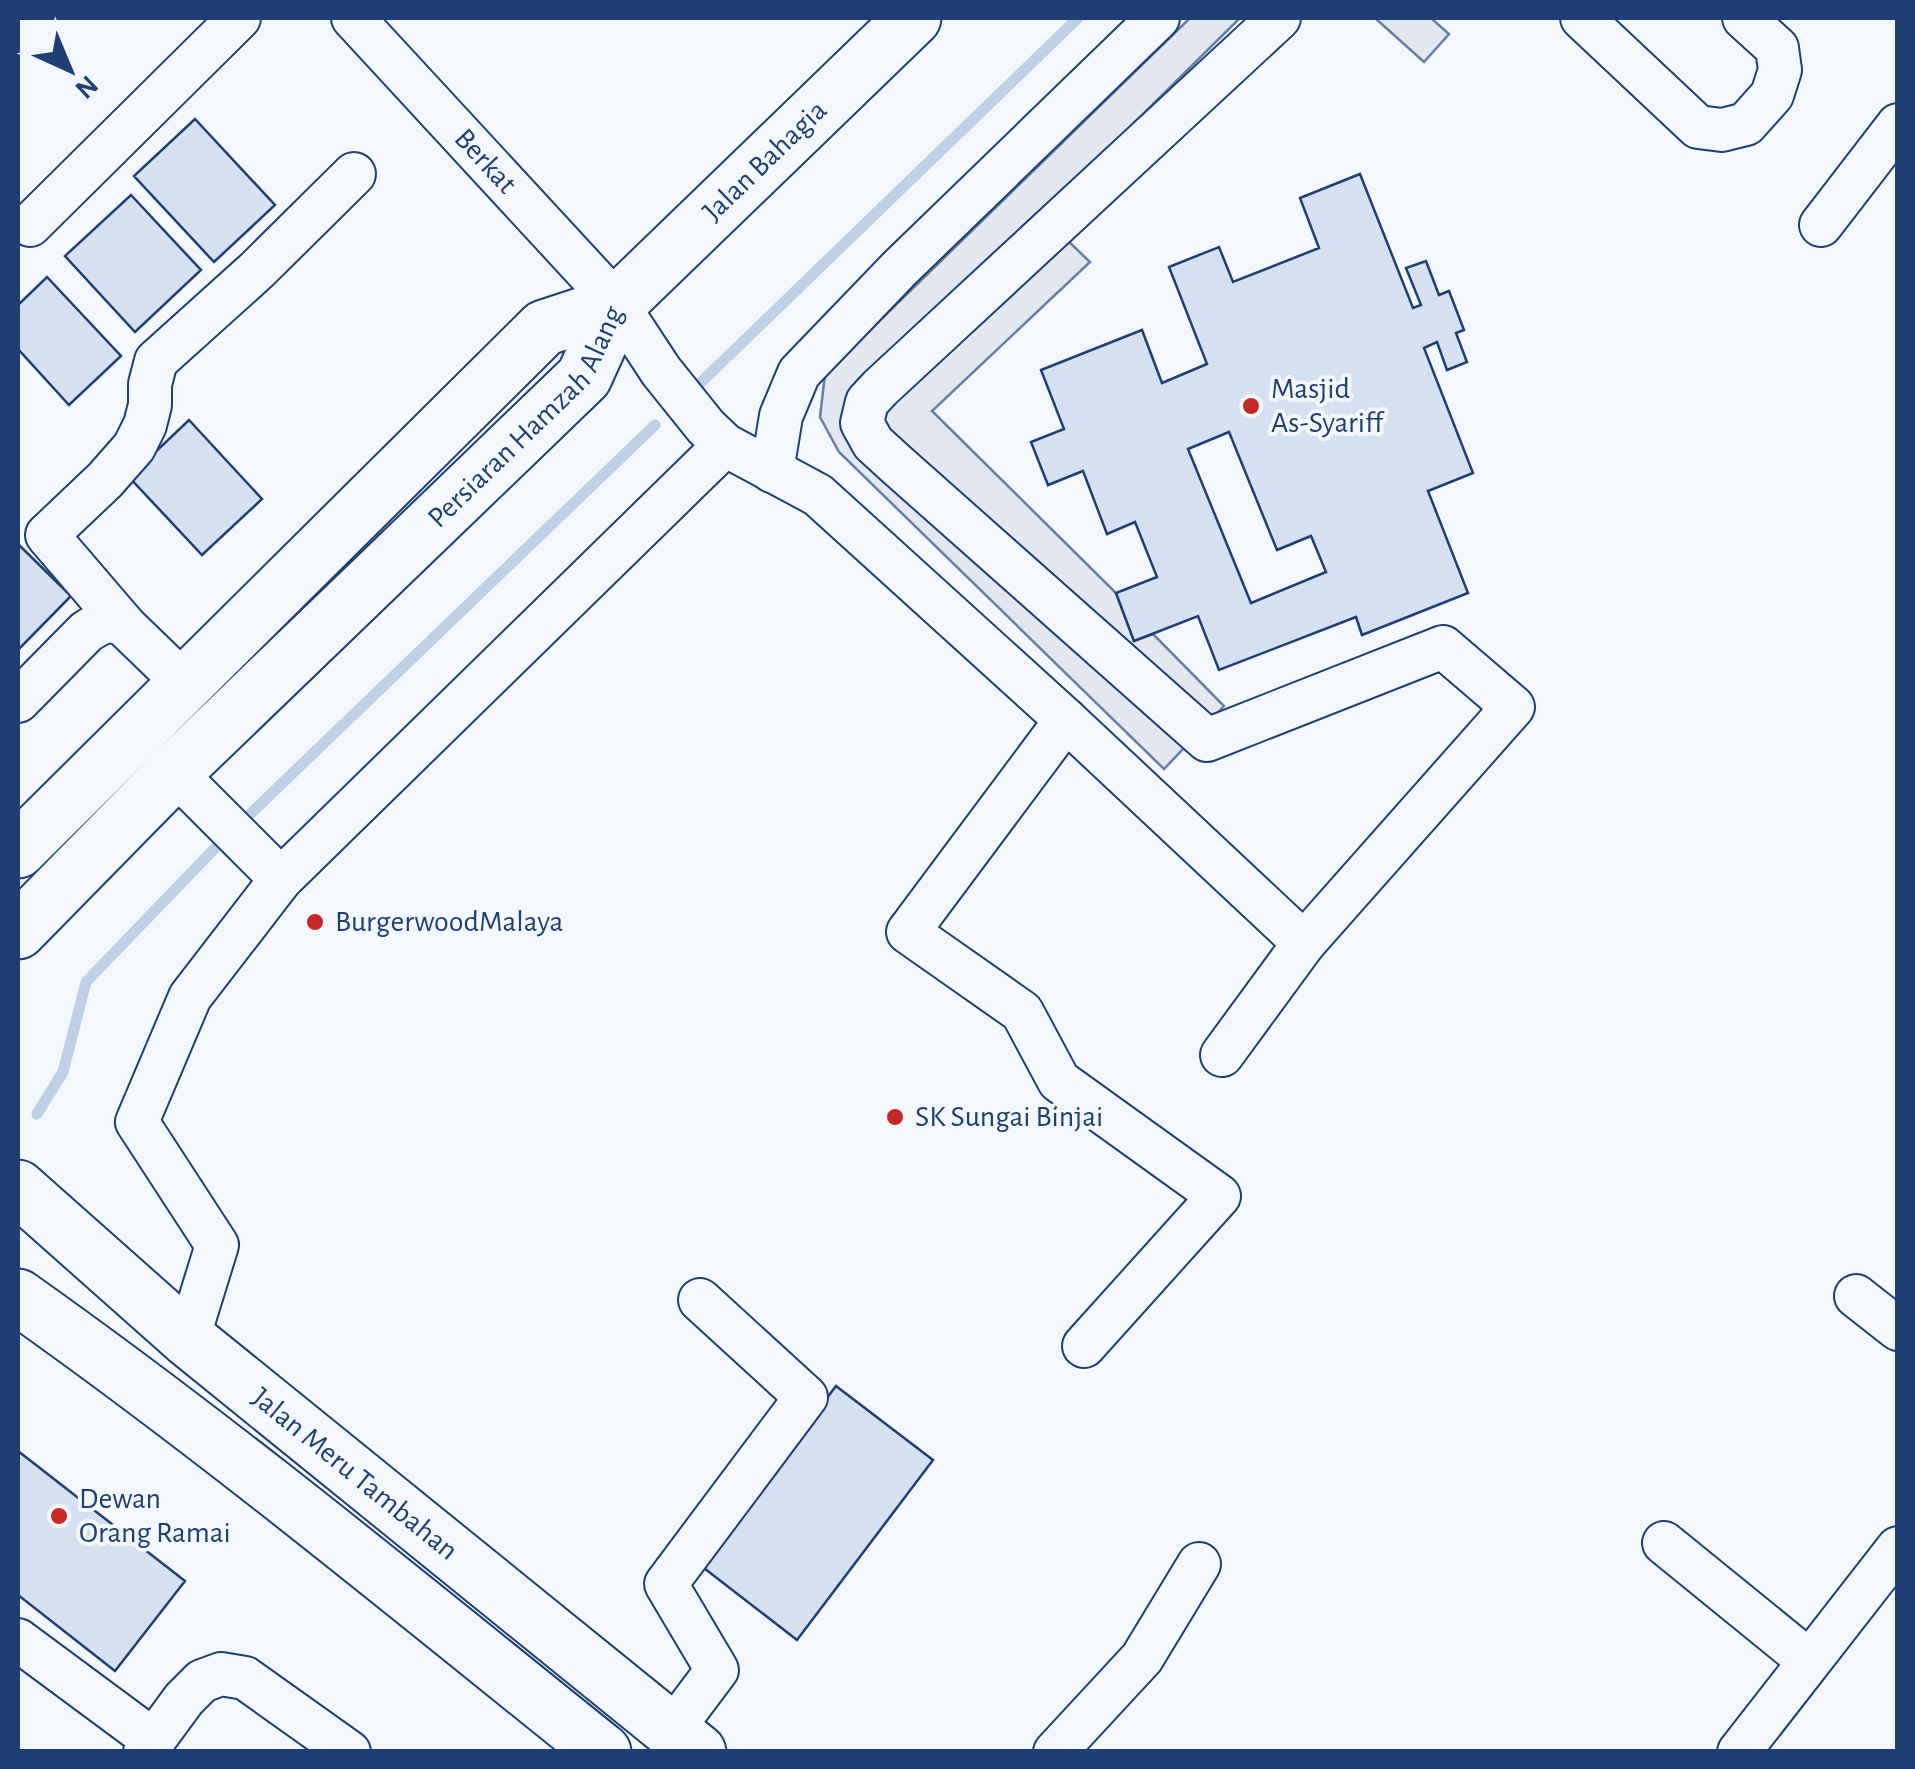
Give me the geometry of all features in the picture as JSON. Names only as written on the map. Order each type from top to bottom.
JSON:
[{"type":"main road","name":"Jalan Bahagia","points":[[616,304],[912,18]]},
{"type":"main road","name":"Persiaran Hamzah Alang","points":[[18,850],[544,328],[616,304]]},
{"type":"main road","name":"Persiaran Hamzah Alang","points":[[18,931],[174,772],[584,377],[616,304]]},
{"type":"main road","name":"Jalan Meru Tambahan","points":[[34,1202],[188,1339],[685,1741]]},
{"type":"main road","name":"Jalan Meru Tambahan","points":[[18,1296],[318,1524],[603,1752]]},
{"type":"street","points":[[30,225],[239,18]]},
{"type":"street","name":"Berkat","points":[[353,18],[616,304],[661,371],[716,436]]},
{"type":"street","points":[[772,471],[782,416],[799,373],[900,268],[1158,18]]},
{"type":"street","points":[[1222,1055],[1304,943],[1513,707],[1443,647],[1207,740],[873,443],[862,423],[867,402],[880,388],[1279,18]]},
{"type":"street","points":[[1582,18],[1698,126],[1722,130],[1746,124],[1772,95],[1780,70],[1778,48],[1744,18]]},
{"type":"street","points":[[1821,225],[1898,125]]},
{"type":"street","points":[[186,685],[125,626],[47,535],[134,447],[145,425],[156,361],[257,270],[354,174]]},
{"type":"street","points":[[188,1339],[217,1245],[137,1122],[190,997],[274,873],[716,436],[818,496],[1066,720],[1304,943]]},
{"type":"street","points":[[18,701],[97,624],[108,621],[125,626]]},
{"type":"street","points":[[1066,720],[908,932],[1022,1012],[1059,1081],[1219,1196],[1084,1346]]},
{"type":"street","points":[[174,772],[274,873]]},
{"type":"street","points":[[1856,1296],[1898,1328]]},
{"type":"street","points":[[685,1741],[717,1670],[666,1584],[806,1397],[700,1300]]},
{"type":"street","points":[[1664,1543],[1809,1661]]},
{"type":"street","points":[[1739,1752],[1898,1548]]},
{"type":"street","points":[[1055,1752],[1142,1658],[1199,1564]]},
{"type":"street","points":[[18,1640],[149,1746],[202,1681],[222,1674],[246,1678],[349,1752]]},
{"type":"shaded area","points":[[1190,18],[1240,18],[1041,215],[1090,262],[932,411],[1116,593],[1134,641],[1153,634],[1224,706],[1164,769],[839,452],[820,417],[825,374]]},
{"type":"shaded area","points":[[1375,18],[1431,18],[1449,34],[1424,62]]},
{"type":"building","points":[[195,119],[275,205],[214,262],[134,176]]},
{"type":"building","name":"Masjid As-Syariff","points":[[1360,174],[1413,308],[1421,305],[1406,268],[1426,261],[1439,295],[1449,291],[1464,330],[1456,333],[1467,362],[1447,370],[1437,342],[1424,348],[1473,473],[1428,491],[1468,593],[1362,635],[1356,617],[1219,670],[1198,616],[1134,641],[1116,593],[1157,577],[1135,522],[1107,534],[1083,471],[1048,485],[1031,442],[1064,429],[1041,370],[1142,330],[1162,383],[1207,364],[1169,267],[1219,247],[1233,282],[1319,248],[1300,198]],"holes":[[[1229,432],[1277,550],[1311,536],[1326,572],[1251,603],[1188,449]]]},
{"type":"building","points":[[131,195],[201,270],[135,332],[65,256]]},
{"type":"building","points":[[47,277],[121,356],[69,405],[18,349],[18,305]]},
{"type":"building","points":[[189,420],[262,499],[202,555],[129,477]]},
{"type":"building","points":[[18,544],[71,596],[18,650]]},
{"type":"building","points":[[836,1386],[933,1460],[797,1640],[700,1565]]},
{"type":"building","name":"Dewan Orang Ramai","points":[[18,1451],[185,1581],[115,1671],[18,1595]]},
{"type":"waterway","points":[[692,391],[1078,18]]},
{"type":"waterway","points":[[246,818],[655,425]]},
{"type":"waterway","points":[[37,1114],[63,1072],[86,982],[218,845]]},
{"type":"place","name":"Masjid As-Syariff","points":[[1251,406]]},
{"type":"place","name":"BurgerwoodMalaya","points":[[315,922]]},
{"type":"place","name":"SK Sungai Binjai","points":[[895,1117]]},
{"type":"place","name":"Dewan Orang Ramai","points":[[59,1516]]}]
